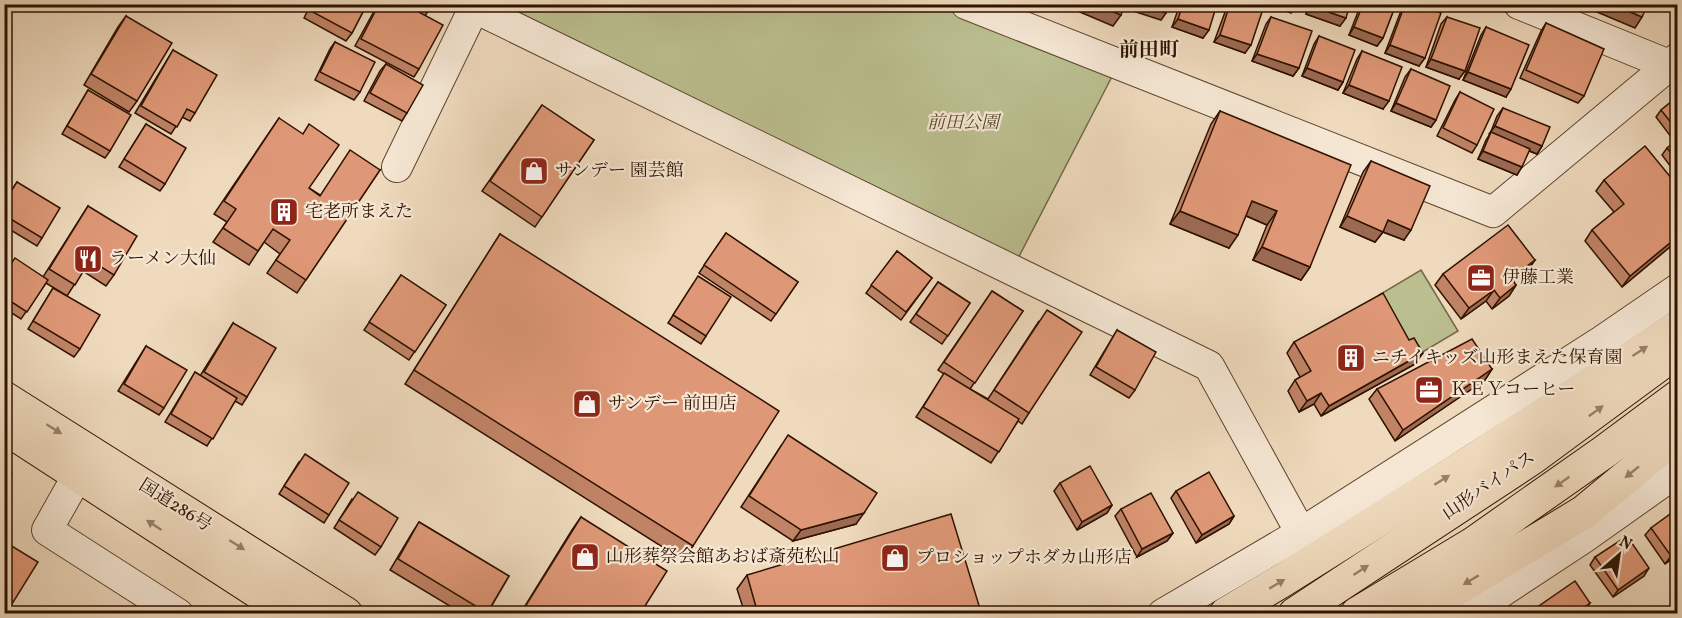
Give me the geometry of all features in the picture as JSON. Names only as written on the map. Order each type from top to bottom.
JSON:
[{"type":"highway","points":[[1226,614],[1477,458],[1677,327]]},
{"type":"highway","name":"山形バイパス","points":[[1295,614],[1532,458],[1677,351]]},
{"type":"highway","name":"国道286号","points":[[4,398],[346,614]]},
{"type":"highway","name":"山形バイパス","points":[[1357,614],[1473,544],[1677,398]]},
{"type":"highway","name":"国道286号","points":[[4,427],[292,614]]},
{"type":"highway","points":[[1415,614],[1584,512],[1677,434]]},
{"type":"street","points":[[966,4],[1493,212],[1673,61],[1519,4]]},
{"type":"street","points":[[397,167],[476,6],[1209,366],[1301,533]]},
{"type":"street","points":[[1163,614],[1301,533],[1602,341],[1677,289]]},
{"type":"street","points":[[1468,614],[1582,539],[1677,471]]},
{"type":"street","points":[[78,475],[47,530],[178,614]]},
{"type":"green space","name":"前田公園","points":[[477,4],[965,5],[1118,65],[1012,270]]},
{"type":"green space","points":[[1421,270],[1458,331],[1416,356],[1379,295]]},
{"type":"building","points":[[312,4],[367,4],[352,33],[309,10]]},
{"type":"building","points":[[379,4],[404,4],[443,25],[419,69],[361,39]]},
{"type":"building","points":[[418,4],[432,4],[429,10]]},
{"type":"building","points":[[1095,4],[1125,4],[1121,15]]},
{"type":"building","points":[[1142,4],[1169,4],[1166,13]]},
{"type":"building","points":[[1183,4],[1217,4],[1209,30],[1178,19]]},
{"type":"building","points":[[1230,4],[1250,4],[1263,9],[1251,45],[1220,35]]},
{"type":"building","points":[[1312,4],[1350,4],[1346,18],[1311,6]]},
{"type":"building","points":[[1363,4],[1396,4],[1383,38],[1354,27]]},
{"type":"building","points":[[1405,4],[1418,4],[1441,13],[1425,58],[1390,45]]},
{"type":"building","points":[[1612,4],[1648,4],[1642,17]]},
{"type":"building","points":[[126,16],[172,43],[137,101],[91,74]]},
{"type":"building","points":[[1271,17],[1312,31],[1299,68],[1257,54]]},
{"type":"building","points":[[1447,17],[1480,28],[1465,71],[1431,59]]},
{"type":"building","points":[[1546,23],[1604,49],[1584,96],[1526,70]]},
{"type":"building","points":[[1486,27],[1529,45],[1511,89],[1468,72]]},
{"type":"building","points":[[1319,36],[1355,50],[1343,82],[1307,68]]},
{"type":"building","points":[[335,42],[375,62],[360,92],[320,72]]},
{"type":"building","points":[[173,50],[217,75],[195,113],[187,109],[177,127],[141,106]]},
{"type":"building","points":[[1362,51],[1402,67],[1389,101],[1349,85]]},
{"type":"building","points":[[386,64],[423,85],[407,113],[370,93]]},
{"type":"building","points":[[1411,69],[1450,86],[1436,120],[1396,103]]},
{"type":"building","points":[[88,90],[131,115],[110,151],[67,126]]},
{"type":"building","points":[[1460,92],[1494,109],[1477,145],[1443,128]]},
{"type":"building","points":[[1677,97],[1677,130],[1661,110]]},
{"type":"building","name":"サンデー 園芸館","points":[[542,105],[594,140],[542,217],[490,181]]},
{"type":"building","points":[[1503,108],[1550,127],[1542,146],[1495,126]]},
{"type":"building","points":[[1220,111],[1351,165],[1310,267],[1262,247],[1277,211],[1252,201],[1238,235],[1180,211]]},
{"type":"building","name":"宅老所まえた","points":[[279,118],[303,134],[309,124],[339,145],[309,188],[320,196],[350,150],[380,170],[306,280],[276,260],[290,240],[273,229],[258,251],[223,228],[236,209],[224,201]]},
{"type":"building","points":[[146,124],[186,148],[165,184],[124,159]]},
{"type":"building","points":[[1491,132],[1530,149],[1522,167],[1483,151]]},
{"type":"building","points":[[1677,140],[1677,160],[1667,148]]},
{"type":"building","points":[[1645,146],[1677,185],[1677,237],[1630,276],[1592,230],[1624,204],[1604,180]]},
{"type":"building","points":[[1371,161],[1430,186],[1411,230],[1388,220],[1383,232],[1347,216]]},
{"type":"building","points":[[17,182],[60,208],[42,238],[4,215],[4,202]]},
{"type":"building","name":"ラーメン大仙","points":[[88,206],[137,236],[114,275],[90,260],[75,285],[49,269]]},
{"type":"building","name":"伊藤工業","points":[[1508,225],[1535,260],[1511,278],[1516,285],[1500,298],[1494,290],[1469,308],[1443,274]]},
{"type":"building","points":[[726,233],[798,282],[776,314],[704,265]]},
{"type":"building","name":"サンデー 前田店","points":[[500,234],[779,411],[693,546],[414,370]]},
{"type":"building","points":[[897,251],[932,278],[906,312],[871,285]]},
{"type":"building","points":[[15,258],[48,280],[27,312],[4,297],[4,273]]},
{"type":"building","points":[[401,275],[446,305],[415,352],[369,322]]},
{"type":"building","points":[[698,276],[731,297],[706,336],[673,315]]},
{"type":"building","points":[[938,282],[970,303],[948,336],[916,314]]},
{"type":"building","points":[[53,288],[100,315],[80,349],[33,321]]},
{"type":"building","points":[[992,291],[1023,311],[975,383],[944,362]]},
{"type":"building","name":"ニチイキッズ山形まえた保育園","points":[[1383,293],[1409,340],[1414,338],[1423,353],[1329,406],[1321,393],[1307,401],[1295,380],[1311,371],[1294,342]]},
{"type":"building","points":[[1047,310],[1082,332],[1029,413],[994,390]]},
{"type":"building","points":[[233,323],[276,348],[247,397],[204,372]]},
{"type":"building","points":[[1117,330],[1156,352],[1135,390],[1096,367]]},
{"type":"building","name":"ＫＥＹコーヒー","points":[[1472,339],[1492,369],[1403,430],[1377,389]]},
{"type":"building","points":[[146,346],[187,370],[164,408],[124,384]]},
{"type":"building","points":[[195,372],[237,398],[213,439],[171,414]]},
{"type":"building","points":[[944,373],[1019,419],[999,452],[923,407]]},
{"type":"building","points":[[788,435],[877,493],[864,513],[801,530],[749,496]]},
{"type":"building","points":[[305,454],[349,483],[329,515],[284,486]]},
{"type":"building","points":[[1090,466],[1112,505],[1082,522],[1060,483]]},
{"type":"building","points":[[4,470],[12,474],[4,487]]},
{"type":"building","points":[[1209,472],[1234,516],[1202,535],[1176,491]]},
{"type":"building","points":[[358,492],[398,518],[381,547],[339,520]]},
{"type":"building","points":[[1151,493],[1173,533],[1142,549],[1121,509]]},
{"type":"building","points":[[1677,509],[1677,551],[1671,556],[1651,528]]},
{"type":"building","name":"プロショップホダカ山形店","points":[[951,514],[981,612],[975,614],[758,614],[747,575]]},
{"type":"building","name":"山形葬祭会館あおば斎苑松山","points":[[581,517],[667,571],[640,614],[528,614],[523,610]]},
{"type":"building","points":[[419,522],[509,576],[487,613],[398,559]]},
{"type":"building","points":[[1627,536],[1649,568],[1618,590],[1595,557]]},
{"type":"building","points":[[5,542],[38,562],[12,604],[4,599]]},
{"type":"building","points":[[1575,581],[1590,603],[1575,614],[1540,614],[1536,608]]},
{"type":"place","name":"サンデー 園芸館","points":[[534,171]]},
{"type":"place","name":"宅老所まえた","points":[[284,212]]},
{"type":"place","name":"ラーメン大仙","points":[[88,259]]},
{"type":"place","name":"伊藤工業","points":[[1481,278]]},
{"type":"place","name":"ニチイキッズ山形まえた保育園","points":[[1351,358]]},
{"type":"place","name":"ＫＥＹコーヒー","points":[[1429,390]]},
{"type":"place","name":"サンデー 前田店","points":[[587,404]]},
{"type":"place","name":"山形葬祭会館あおば斎苑松山","points":[[585,557]]},
{"type":"place","name":"プロショップホダカ山形店","points":[[895,558]]},
{"type":"district","name":"前田町","points":[[1149,51]]}]
